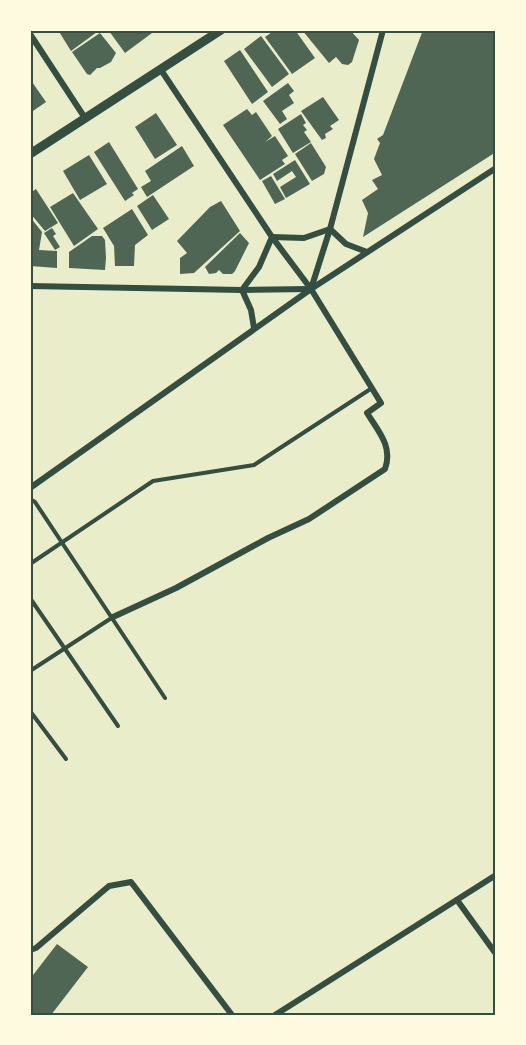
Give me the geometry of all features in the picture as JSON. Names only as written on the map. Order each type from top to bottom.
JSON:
[{"type":"street","points":[[30,154],[221,30]]},
{"type":"street","points":[[310,290],[330,229],[382,30]]},
{"type":"street","points":[[30,34],[85,118]]},
{"type":"street","points":[[113,617],[176,588],[268,538],[309,519],[385,470],[389,458],[384,441],[367,412],[381,403],[310,290],[161,70]]},
{"type":"street","points":[[30,488],[254,328],[496,168]]},
{"type":"street","points":[[272,237],[304,238],[330,229]]},
{"type":"street","points":[[330,229],[346,244],[367,252]]},
{"type":"street","points":[[242,290],[259,267],[272,237]]},
{"type":"street","points":[[30,286],[310,290]]},
{"type":"street","points":[[242,290],[251,310],[254,328]]},
{"type":"street","points":[[275,1015],[496,875]]},
{"type":"street","points":[[30,950],[36,948],[109,886],[131,882],[232,1015]]},
{"type":"street","points":[[457,900],[496,954]]},
{"type":"lane","points":[[30,564],[153,481],[254,465],[372,388]]},
{"type":"lane","points":[[30,500],[35,502],[63,543],[165,698]]},
{"type":"lane","points":[[30,598],[118,726]]},
{"type":"lane","points":[[30,671],[113,617]]},
{"type":"lane","points":[[30,711],[66,759]]},
{"type":"building","points":[[58,30],[96,30],[97,32],[71,51]]},
{"type":"building","points":[[149,30],[152,33],[125,53],[109,31]]},
{"type":"building","points":[[275,30],[295,30],[315,58],[292,74],[265,37]]},
{"type":"building","points":[[302,30],[350,30],[359,40],[352,62],[348,65],[342,64],[336,57],[329,63]]},
{"type":"building","points":[[423,30],[496,30],[496,152],[363,237],[368,213],[362,200],[378,189],[372,180],[382,175],[374,159],[380,143],[377,139],[383,135]]},
{"type":"building","points":[[100,33],[116,53],[111,62],[97,68],[90,75],[72,52]]},
{"type":"building","points":[[261,36],[289,74],[272,87],[244,49]]},
{"type":"building","points":[[240,50],[268,92],[252,104],[224,61]]},
{"type":"building","points":[[30,79],[46,102],[30,113]]},
{"type":"building","points":[[288,83],[294,91],[289,95],[294,103],[282,111],[287,119],[280,124],[263,101]]},
{"type":"building","points":[[323,97],[339,120],[330,126],[333,129],[325,134],[326,138],[322,140],[301,111]]},
{"type":"building","points":[[247,109],[252,115],[256,112],[272,136],[265,142],[275,136],[288,156],[282,160],[285,164],[260,180],[223,125]]},
{"type":"building","points":[[156,113],[177,145],[155,159],[135,127]]},
{"type":"building","points":[[301,114],[306,123],[303,125],[307,130],[304,132],[311,142],[293,153],[278,129]]},
{"type":"building","points":[[109,142],[138,189],[125,201],[94,152]]},
{"type":"building","points":[[311,143],[326,167],[324,174],[312,181],[295,154]]},
{"type":"building","points":[[182,146],[194,166],[147,197],[141,187],[151,181],[145,171]]},
{"type":"building","points":[[89,155],[107,184],[80,200],[63,171]]},
{"type":"building","points":[[295,160],[310,184],[286,198],[280,187],[296,177],[292,171],[277,181],[273,174]]},
{"type":"building","points":[[271,176],[285,199],[275,204],[262,181]]},
{"type":"building","points":[[36,189],[58,223],[45,231],[30,213],[30,193]]},
{"type":"building","points":[[73,193],[98,229],[74,246],[50,207]]},
{"type":"building","points":[[153,195],[169,219],[152,230],[137,206]]},
{"type":"building","points":[[221,201],[240,231],[194,273],[180,274],[180,258],[187,253],[177,241],[210,207]]},
{"type":"building","points":[[132,209],[148,235],[135,245],[134,266],[115,266],[114,246],[103,228]]},
{"type":"building","points":[[30,217],[42,232],[39,250],[57,251],[57,268],[30,266]]},
{"type":"building","points":[[52,228],[56,234],[53,236],[60,247],[55,250],[44,233]]},
{"type":"building","points":[[240,233],[249,243],[235,271],[232,274],[223,274],[219,270],[209,274],[205,267]]},
{"type":"building","points":[[92,236],[102,236],[105,240],[105,270],[69,268],[69,252]]},
{"type":"building","points":[[57,944],[88,967],[51,1015],[30,1015],[30,979]]}]
